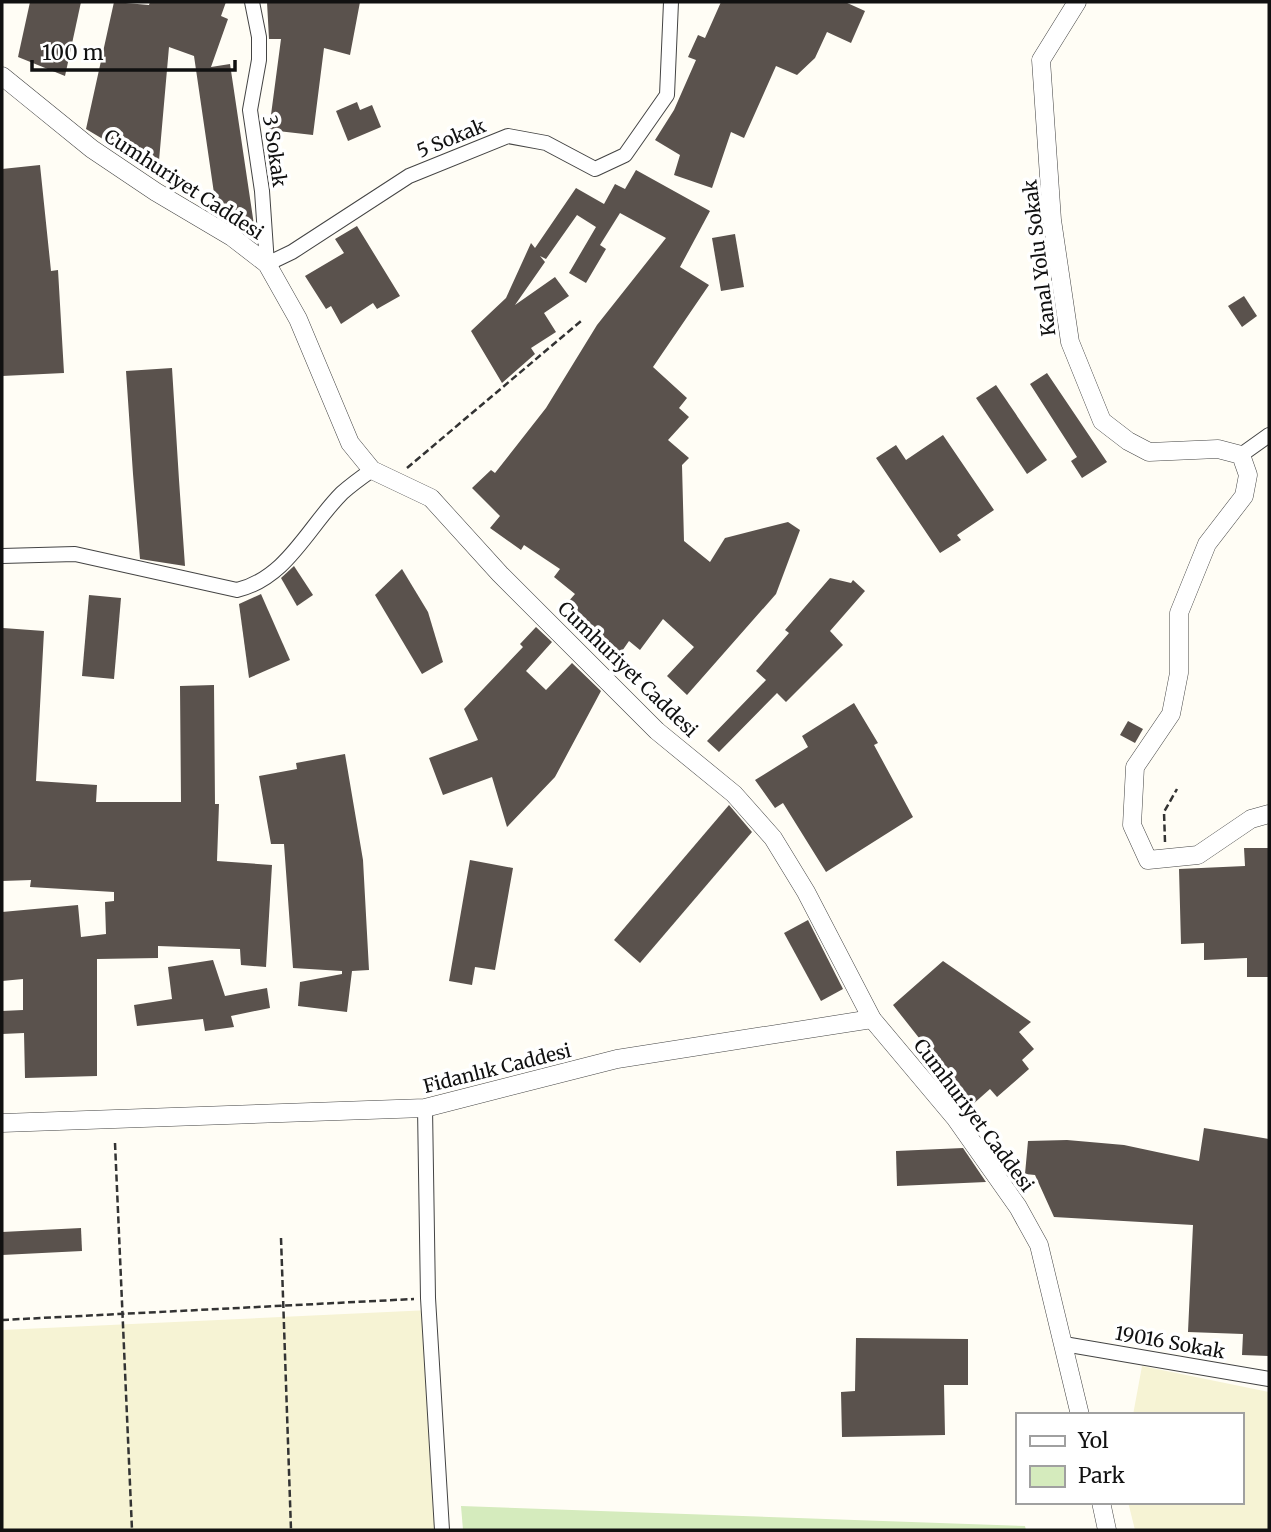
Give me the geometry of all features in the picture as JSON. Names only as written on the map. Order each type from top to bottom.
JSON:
[{"type":"street","name":"3 Sokak","points":[[252,2],[259,37],[259,61],[250,110],[262,191],[267,264]]},
{"type":"street","name":"5 Sokak","points":[[267,264],[292,252],[409,176],[508,136],[546,143],[595,169],[625,155],[667,95],[671,2]]},
{"type":"street","name":"Kanal Yolu Sokak","points":[[1077,2],[1041,60],[1052,220],[1070,342],[1102,422],[1128,441],[1149,452],[1217,449],[1241,455]]},
{"type":"street","name":"Cumhuriyet Caddesi","points":[[2,76],[92,149],[156,192],[232,237],[267,264],[298,319],[350,443],[372,470],[431,498],[500,574],[657,731],[734,794],[773,838],[806,892],[872,1019],[956,1119],[1018,1207],[1039,1245],[1080,1413]]},
{"type":"street","points":[[1269,435],[1241,455],[1248,475],[1244,496],[1207,544],[1179,613],[1179,673],[1171,714],[1135,767],[1132,825],[1148,860],[1198,855],[1251,819],[1269,814]]},
{"type":"street","points":[[2,556],[75,554],[237,590],[253,586],[270,575],[308,538],[342,494],[372,470]]},
{"type":"street","name":"Fidanlık Caddesi","points":[[2,1123],[425,1108],[617,1059],[872,1019]]},
{"type":"street","points":[[425,1108],[428,1298],[442,1530]]},
{"type":"street","name":"19016 Sokak","points":[[1064,1344],[1269,1379]]},
{"type":"street","points":[[1101,1504],[1107,1530]]},
{"type":"path","points":[[394,480],[581,321]]},
{"type":"path","points":[[1166,858],[1164,812],[1177,789]]},
{"type":"path","points":[[115,1143],[132,1530]]},
{"type":"path","points":[[281,1238],[291,1530]]},
{"type":"path","points":[[2,1320],[428,1298]]},
{"type":"shaded area","points":[[430,1310],[441,1530],[2,1530],[2,1330]]},
{"type":"shaded area","points":[[1142,1366],[1269,1392],[1269,1530],[1135,1530],[1128,1504],[1243,1504],[1243,1413],[1133,1413]]},
{"type":"green space","points":[[461,1506],[1025,1526],[1026,1530],[463,1530]]},
{"type":"building","points":[[30,2],[81,2],[65,76],[18,57]]},
{"type":"building","points":[[114,2],[149,5],[150,2],[226,2],[221,16],[228,19],[211,67],[230,64],[254,225],[216,207],[194,56],[169,47],[158,172],[86,129]]},
{"type":"building","points":[[267,2],[360,2],[350,55],[324,48],[313,135],[269,130],[281,39],[269,39]]},
{"type":"building","points":[[721,2],[845,2],[865,11],[851,43],[827,32],[815,58],[797,75],[776,66],[744,138],[731,132],[712,188],[674,175],[680,155],[655,140],[674,110],[696,60],[688,57],[698,35],[705,38]]},
{"type":"building","points":[[357,102],[360,110],[372,105],[381,127],[348,141],[336,111]]},
{"type":"building","points":[[40,165],[51,271],[58,270],[64,373],[2,376],[2,169]]},
{"type":"building","points":[[636,170],[710,211],[680,267],[709,285],[653,367],[687,398],[679,408],[689,417],[668,440],[689,458],[682,465],[684,541],[710,562],[725,538],[788,522],[800,530],[776,594],[687,695],[667,676],[694,647],[663,619],[640,650],[629,641],[620,654],[567,603],[575,594],[554,577],[560,569],[524,545],[521,550],[490,528],[500,516],[472,488],[491,470],[495,473],[546,408],[597,325],[666,238],[620,213],[600,245],[606,249],[586,283],[569,273],[596,227],[577,215],[546,259],[540,256],[545,262],[515,305],[555,277],[569,296],[544,313],[556,332],[531,348],[535,354],[502,383],[471,331],[506,298],[531,243],[535,248],[576,188],[604,204],[615,184],[625,189]]},
{"type":"building","points":[[357,226],[400,296],[377,309],[373,303],[341,324],[331,306],[326,309],[305,276],[344,253],[335,239]]},
{"type":"building","points":[[735,234],[744,287],[721,291],[712,238]]},
{"type":"building","points":[[1244,296],[1257,316],[1242,327],[1228,306]]},
{"type":"building","points":[[172,368],[185,566],[140,559],[126,371]]},
{"type":"building","points":[[1047,373],[1107,462],[1082,478],[1071,461],[1077,457],[1030,384]]},
{"type":"building","points":[[996,385],[1047,460],[1027,474],[976,398]]},
{"type":"building","points":[[943,435],[994,510],[957,535],[961,540],[940,553],[876,458],[896,445],[906,460]]},
{"type":"building","points":[[294,566],[313,595],[297,606],[281,578]]},
{"type":"building","points":[[402,569],[428,612],[443,662],[422,674],[375,595]]},
{"type":"building","points":[[830,578],[851,583],[853,580],[865,591],[830,631],[843,645],[786,702],[777,693],[719,752],[707,741],[766,680],[756,671],[789,633],[785,630]]},
{"type":"building","points":[[261,594],[290,660],[249,678],[239,604]]},
{"type":"building","points":[[89,595],[121,598],[114,679],[82,676]]},
{"type":"building","points":[[536,627],[552,642],[526,671],[546,690],[572,663],[601,691],[555,777],[507,827],[492,777],[443,795],[429,758],[478,740],[464,709],[523,647],[520,644]]},
{"type":"building","points":[[3,628],[44,631],[36,781],[97,785],[96,802],[181,802],[180,686],[214,685],[215,804],[219,804],[217,861],[272,865],[266,967],[241,965],[240,949],[158,946],[158,958],[97,959],[97,1076],[25,1078],[24,1033],[2,1034],[2,1011],[23,1010],[23,979],[2,981],[2,912],[78,905],[81,937],[106,934],[105,902],[114,901],[114,892],[30,887],[31,880],[2,881]]},
{"type":"building","points":[[854,703],[878,743],[874,745],[913,817],[826,872],[783,803],[775,808],[755,780],[808,747],[802,736]]},
{"type":"building","points":[[1128,721],[1143,729],[1135,743],[1120,735]]},
{"type":"building","points":[[345,754],[363,860],[369,970],[352,971],[347,1012],[298,1006],[300,982],[342,974],[342,971],[293,968],[284,844],[271,844],[259,776],[297,769],[296,763]]},
{"type":"building","points":[[729,805],[752,832],[640,963],[614,940]]},
{"type":"building","points":[[1244,848],[1269,848],[1269,977],[1247,977],[1247,958],[1204,960],[1204,943],[1181,944],[1179,869],[1245,866]]},
{"type":"building","points":[[470,860],[513,868],[495,970],[475,967],[472,985],[449,981]]},
{"type":"building","points":[[808,920],[843,989],[821,1001],[784,933]]},
{"type":"building","points":[[213,960],[225,996],[267,988],[270,1008],[231,1016],[234,1027],[205,1031],[203,1019],[137,1026],[134,1005],[172,999],[168,967]]},
{"type":"building","points":[[943,961],[1031,1022],[1019,1032],[1034,1049],[1022,1060],[1029,1069],[997,1097],[990,1089],[972,1105],[893,1005]]},
{"type":"building","points":[[1204,1128],[1269,1139],[1269,1356],[1242,1355],[1243,1334],[1188,1332],[1193,1225],[1054,1217],[1035,1175],[1025,1174],[1028,1141],[1067,1140],[1124,1145],[1199,1161]]},
{"type":"building","points":[[963,1148],[986,1182],[897,1186],[896,1151]]},
{"type":"building","points":[[81,1228],[82,1251],[2,1255],[2,1232]]},
{"type":"building","points":[[856,1338],[968,1339],[968,1385],[944,1385],[945,1435],[842,1437],[841,1392],[855,1391]]}]
